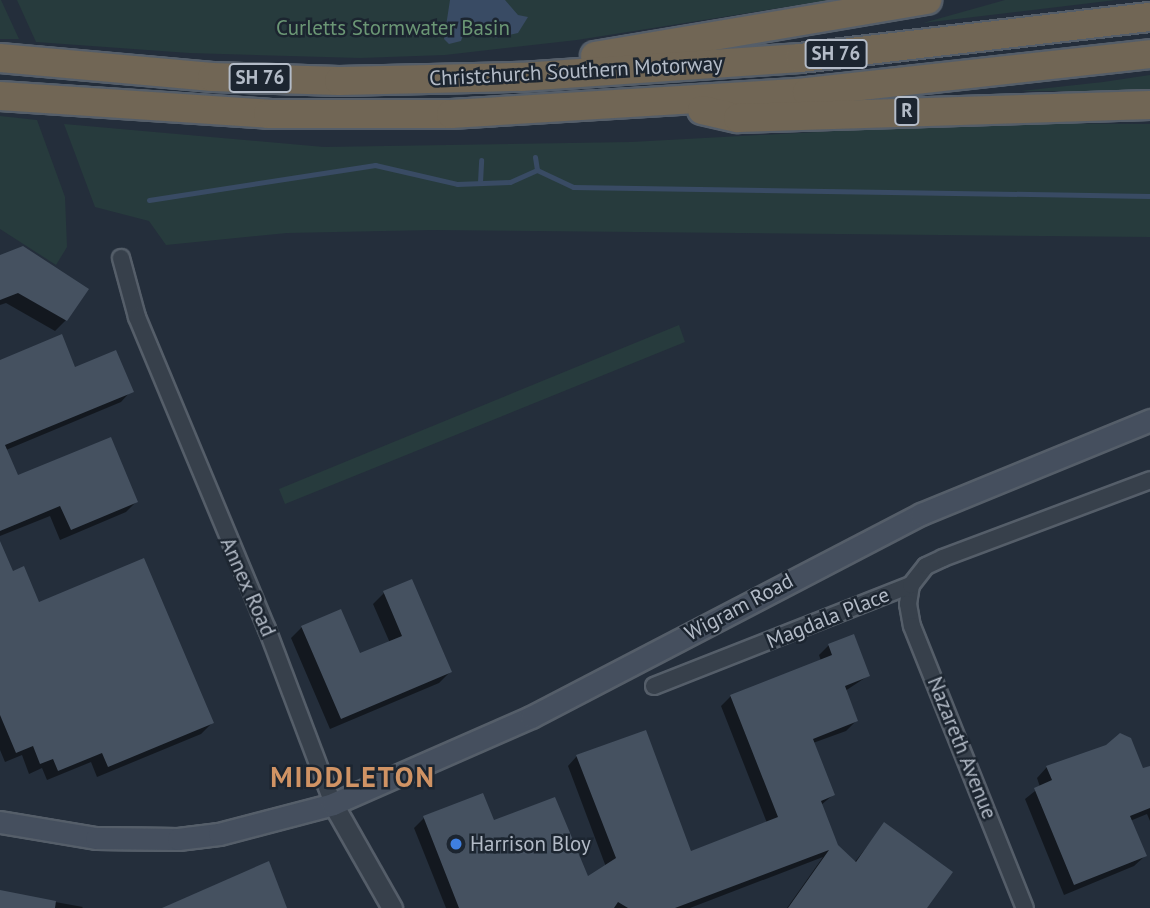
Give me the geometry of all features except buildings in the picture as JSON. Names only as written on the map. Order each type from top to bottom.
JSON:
[{"type":"highway","points":[[521,77],[592,57],[927,0]]},
{"type":"highway","name":"Christchurch Southern Motorway","points":[[0,58],[225,77],[339,81],[521,77],[813,57],[1150,18]]},
{"type":"highway","name":"Christchurch Southern Motorway","points":[[0,96],[346,115],[664,103],[936,80],[1150,54]]},
{"type":"highway","name":"R","points":[[664,103],[738,118],[1150,105]]},
{"type":"main road","name":"Wigram Road","points":[[0,822],[96,838],[178,839],[219,834],[333,804],[531,716],[922,514],[1150,420]]},
{"type":"street","name":"Annex Road","points":[[121,258],[137,317],[289,685],[333,804],[392,908]]},
{"type":"street","name":"Magdala Place","points":[[654,685],[911,585],[926,566],[943,558],[1150,480]]},
{"type":"street","name":"Nazareth Avenue","points":[[911,585],[908,604],[912,626],[1025,908]]},
{"type":"green space","points":[[1,0],[19,39],[0,39]]},
{"type":"green space","name":"Curletts Stormwater Basin","points":[[17,0],[831,0],[577,40],[445,55],[360,58],[189,53],[36,42]]},
{"type":"green space","points":[[1005,0],[1116,0],[923,23]]},
{"type":"green space","points":[[1150,75],[1150,91],[1021,91],[1103,82]]},
{"type":"green space","points":[[0,116],[37,120],[65,197],[67,247],[56,265],[0,229]]},
{"type":"green space","points":[[984,123],[1150,124],[1150,237],[433,230],[287,233],[166,245],[149,221],[95,207],[64,124],[324,147],[631,142]]},
{"type":"green space","points":[[679,325],[685,342],[285,504],[279,489]]},
{"type":"water","points":[[450,0],[505,0],[518,15],[528,17],[518,33],[496,38],[473,26],[465,29],[461,41],[449,44],[444,39]]},
{"type":"waterway","points":[[535,157],[537,170]]},
{"type":"waterway","points":[[480,182],[481,160]]},
{"type":"waterway","points":[[149,200],[375,165],[457,184],[510,182],[537,170]]},
{"type":"waterway","points":[[537,170],[573,187],[1150,196]]},
{"type":"place","name":"Harrison Bloy","points":[[456,844]]},
{"type":"district","name":"MIDDLETON","points":[[353,777]]}]
